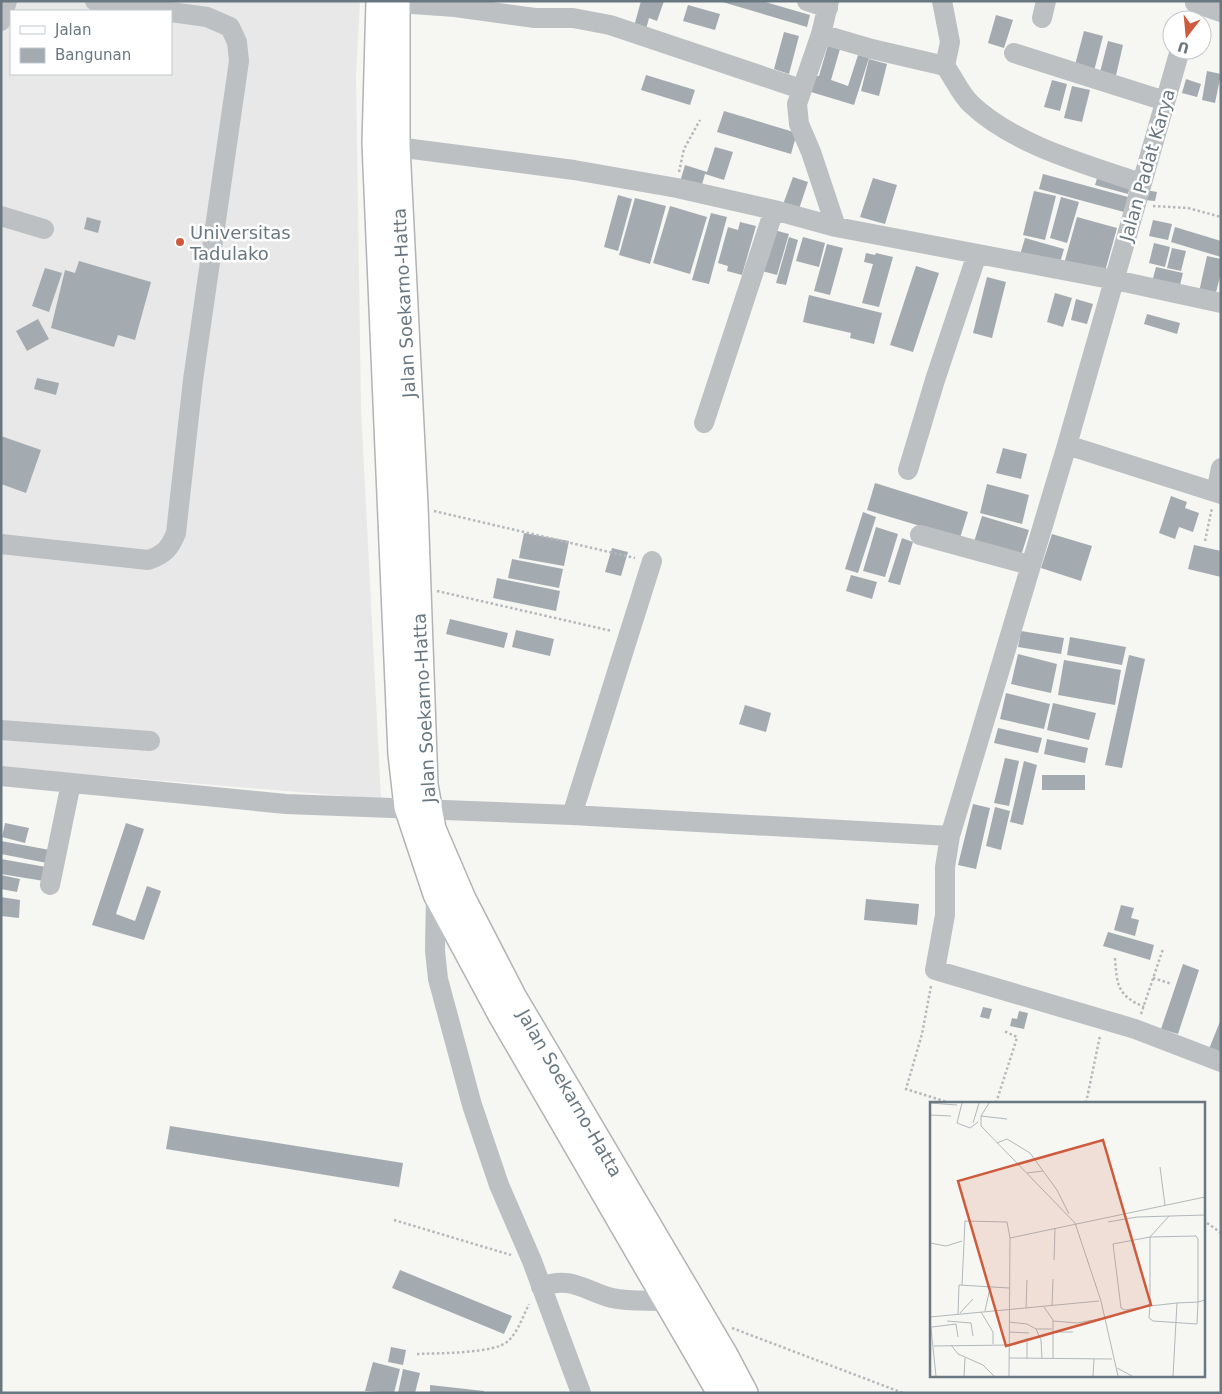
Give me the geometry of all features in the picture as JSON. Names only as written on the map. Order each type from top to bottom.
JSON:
[{"type":"main road","name":"Jalan Soekarno-Hatta","points":[[388,2],[419,587],[425,785],[418,808]]},
{"type":"main road","name":"Jalan Soekarno-Hatta","points":[[388,2],[375,143],[401,754],[418,808],[436,894],[501,1015],[666,1285],[726,1355],[745,1393]]},
{"type":"main road","name":"Jalan Soekarno-Hatta","points":[[418,808],[433,829],[463,899],[666,1285],[720,1393]]},
{"type":"street","points":[[1,21],[7,1]]},
{"type":"street","points":[[95,1],[159,10]]},
{"type":"street","points":[[807,1],[828,4],[821,34],[797,104],[799,124],[811,152],[836,227]]},
{"type":"street","points":[[942,1],[950,42],[945,66]]},
{"type":"street","points":[[388,2],[455,7],[535,18],[573,18],[610,25],[801,89]]},
{"type":"street","points":[[1193,8],[1221,12]]},
{"type":"street","points":[[1,544],[148,560],[161,556],[171,546],[176,533],[193,380],[239,61],[237,42],[230,27],[208,17],[172,12]]},
{"type":"street","points":[[821,34],[872,49],[945,66],[969,102],[1005,129],[1066,158],[1141,183]]},
{"type":"street","points":[[1014,53],[1165,101]]},
{"type":"street","name":"Jalan Padat Karya","points":[[935,970],[934,967],[945,915],[945,867],[950,836],[1029,565],[1067,445],[1177,60]]},
{"type":"street","points":[[397,147],[574,170],[677,188],[774,210],[836,227],[1115,280],[1221,303]]},
{"type":"street","points":[[704,423],[774,210]]},
{"type":"street","points":[[1,216],[44,229]]},
{"type":"street","points":[[908,470],[935,380],[977,254]]},
{"type":"street","points":[[1067,445],[1218,493],[1221,468]]},
{"type":"street","points":[[920,535],[1029,565]]},
{"type":"street","points":[[572,815],[652,562]]},
{"type":"street","points":[[1,730],[150,741]]},
{"type":"street","points":[[1,776],[286,804],[572,815],[950,836]]},
{"type":"street","points":[[50,885],[72,783]]},
{"type":"street","points":[[436,894],[435,951],[444,1006],[472,1105],[498,1185],[532,1261],[581,1393]]},
{"type":"street","points":[[935,970],[1135,1029],[1221,1062]]},
{"type":"street","points":[[541,1287],[557,1282],[576,1283],[616,1299],[666,1285]]},
{"type":"path","points":[[677,188],[679,166],[684,149],[700,120]]},
{"type":"path","points":[[1134,214],[1146,207],[1174,206],[1221,217]]},
{"type":"path","points":[[1205,541],[1218,493]]},
{"type":"path","points":[[415,506],[652,562]]},
{"type":"path","points":[[419,587],[628,634]]},
{"type":"path","points":[[1135,1029],[1163,949]]},
{"type":"path","points":[[1115,958],[1117,985],[1128,1000],[1144,1007]]},
{"type":"path","points":[[935,970],[925,1008],[922,1034],[906,1089],[947,1102]]},
{"type":"path","points":[[1153,978],[1172,984]]},
{"type":"path","points":[[1086,1102],[1104,1020]]},
{"type":"path","points":[[996,1102],[1017,1037],[1004,1031]]},
{"type":"path","points":[[394,1220],[532,1261]]},
{"type":"path","points":[[1204,1221],[1221,1233]]},
{"type":"path","points":[[417,1354],[475,1352],[507,1343],[518,1327],[530,1301],[541,1287]]},
{"type":"path","points":[[728,1326],[903,1393]]},
{"type":"shaded area","name":"Universitas Tadulako","points":[[1,1],[360,1],[356,75],[361,409],[381,799],[1,767]]},
{"type":"building","points":[[641,1],[664,1],[657,21],[649,18],[645,33],[633,30]]},
{"type":"building","points":[[719,1],[762,1],[810,15],[807,27]]},
{"type":"building","points":[[688,5],[720,14],[715,30],[683,21]]},
{"type":"building","points":[[996,15],[1013,20],[1004,48],[988,43]]},
{"type":"building","points":[[1084,31],[1103,36],[1094,71],[1075,65]]},
{"type":"building","points":[[784,32],[799,36],[789,74],[774,69]]},
{"type":"building","points":[[1108,41],[1123,45],[1114,84],[1098,80]]},
{"type":"building","points":[[828,45],[840,49],[831,80],[848,86],[858,55],[869,58],[854,105],[811,92],[816,76],[819,76]]},
{"type":"building","points":[[869,59],[887,64],[879,96],[861,91]]},
{"type":"building","points":[[1207,71],[1221,74],[1215,103],[1202,100]]},
{"type":"building","points":[[646,75],[695,90],[690,105],[641,90]]},
{"type":"building","points":[[1186,79],[1201,84],[1197,97],[1182,93]]},
{"type":"building","points":[[1052,80],[1067,84],[1060,111],[1044,107]]},
{"type":"building","points":[[1072,86],[1090,90],[1082,122],[1064,118]]},
{"type":"building","points":[[724,111],[797,133],[791,154],[717,132]]},
{"type":"building","points":[[715,147],[733,152],[724,180],[705,174],[701,188],[680,182],[685,165],[707,172]]},
{"type":"building","points":[[1043,174],[1128,197],[1124,212],[1039,189]]},
{"type":"building","points":[[1098,175],[1131,183],[1128,194],[1095,185]]},
{"type":"building","points":[[793,177],[808,182],[797,215],[781,210]]},
{"type":"building","points":[[873,178],[897,185],[885,224],[860,217]]},
{"type":"building","points":[[1146,190],[1157,192],[1155,201],[1144,200]]},
{"type":"building","points":[[1034,191],[1056,196],[1045,240],[1023,235]]},
{"type":"building","points":[[618,195],[632,199],[618,251],[604,247]]},
{"type":"building","points":[[1061,197],[1079,202],[1067,243],[1050,238]]},
{"type":"building","points":[[635,198],[666,206],[650,264],[619,255]]},
{"type":"building","points":[[670,206],[707,217],[690,274],[653,263]]},
{"type":"building","points":[[711,213],[727,217],[709,284],[692,280]]},
{"type":"building","points":[[87,217],[101,221],[98,233],[84,229]]},
{"type":"building","points":[[1077,217],[1117,228],[1104,275],[1064,264]]},
{"type":"building","points":[[1153,220],[1172,224],[1168,240],[1149,236]]},
{"type":"building","points":[[740,222],[756,226],[742,275],[727,271],[728,266],[718,263],[728,227],[738,230]]},
{"type":"building","points":[[1175,227],[1221,241],[1221,257],[1171,242]]},
{"type":"building","points":[[774,230],[789,234],[777,275],[762,271]]},
{"type":"building","points":[[789,237],[798,240],[786,285],[776,283]]},
{"type":"building","points":[[803,237],[825,243],[819,267],[796,261]]},
{"type":"building","points":[[1025,238],[1064,249],[1059,266],[1020,255]]},
{"type":"building","points":[[1154,243],[1170,247],[1165,267],[1149,263]]},
{"type":"building","points":[[827,244],[843,248],[830,295],[814,291]]},
{"type":"building","points":[[1172,248],[1186,251],[1181,271],[1167,268]]},
{"type":"building","points":[[866,253],[893,257],[879,307],[862,303],[873,264],[864,262]]},
{"type":"building","points":[[1207,256],[1221,259],[1221,273],[1215,296],[1199,292]]},
{"type":"building","points":[[79,261],[151,282],[135,340],[118,335],[114,347],[51,328],[65,270],[75,273]]},
{"type":"building","points":[[916,266],[939,273],[913,352],[890,345]]},
{"type":"building","points":[[1156,267],[1183,273],[1179,289],[1152,282]]},
{"type":"building","points":[[45,268],[62,273],[49,312],[32,306]]},
{"type":"building","points":[[987,277],[1006,282],[992,338],[973,333]]},
{"type":"building","points":[[1055,293],[1072,298],[1063,327],[1047,322]]},
{"type":"building","points":[[809,295],[882,313],[874,344],[850,338],[851,333],[803,322]]},
{"type":"building","points":[[1076,299],[1093,304],[1087,324],[1071,320]]},
{"type":"building","points":[[1147,314],[1180,323],[1177,334],[1144,324]]},
{"type":"building","points":[[38,319],[49,339],[27,351],[16,331]]},
{"type":"building","points":[[37,378],[59,383],[56,395],[34,389]]},
{"type":"building","points":[[1,436],[41,450],[26,493],[1,484]]},
{"type":"building","points":[[1003,448],[1027,454],[1021,479],[996,473]]},
{"type":"building","points":[[875,483],[968,512],[960,538],[867,510]]},
{"type":"building","points":[[987,484],[1029,495],[1022,524],[980,513]]},
{"type":"building","points":[[1171,496],[1187,502],[1185,508],[1199,513],[1193,532],[1179,527],[1175,539],[1159,533]]},
{"type":"building","points":[[863,512],[876,517],[858,573],[845,569]]},
{"type":"building","points":[[982,516],[1029,530],[1021,556],[974,542]]},
{"type":"building","points":[[876,527],[898,534],[885,577],[863,571]]},
{"type":"building","points":[[524,533],[569,541],[564,566],[519,558]]},
{"type":"building","points":[[1052,534],[1092,546],[1081,581],[1041,568]]},
{"type":"building","points":[[902,538],[913,542],[900,585],[888,582]]},
{"type":"building","points":[[1194,545],[1221,551],[1221,577],[1188,569]]},
{"type":"building","points":[[612,548],[628,552],[621,576],[605,572]]},
{"type":"building","points":[[512,559],[563,569],[559,588],[508,578]]},
{"type":"building","points":[[851,575],[877,582],[872,599],[846,591]]},
{"type":"building","points":[[497,578],[560,591],[556,611],[493,598]]},
{"type":"building","points":[[450,619],[508,633],[504,648],[446,634]]},
{"type":"building","points":[[516,630],[554,639],[550,656],[512,647]]},
{"type":"building","points":[[1021,631],[1064,638],[1061,654],[1018,647]]},
{"type":"building","points":[[1070,637],[1126,647],[1122,665],[1067,655]]},
{"type":"building","points":[[1018,654],[1057,664],[1051,693],[1011,684]]},
{"type":"building","points":[[1129,655],[1145,659],[1122,768],[1105,765]]},
{"type":"building","points":[[1064,660],[1121,670],[1115,705],[1058,695]]},
{"type":"building","points":[[1006,693],[1050,704],[1044,729],[1000,719]]},
{"type":"building","points":[[1053,703],[1096,713],[1089,740],[1047,730]]},
{"type":"building","points":[[745,705],[771,713],[766,732],[739,724]]},
{"type":"building","points":[[998,728],[1042,738],[1038,753],[994,743]]},
{"type":"building","points":[[1047,739],[1088,748],[1085,763],[1044,754]]},
{"type":"building","points":[[1005,758],[1019,761],[1009,806],[994,803]]},
{"type":"building","points":[[1024,761],[1037,765],[1023,825],[1010,822]]},
{"type":"building","points":[[1042,775],[1085,775],[1085,790],[1042,790]]},
{"type":"building","points":[[973,804],[990,808],[976,869],[958,865]]},
{"type":"building","points":[[995,807],[1010,811],[1001,850],[986,846]]},
{"type":"building","points":[[5,823],[29,828],[25,843],[2,837]]},
{"type":"building","points":[[126,823],[144,829],[116,914],[135,921],[147,886],[161,891],[144,940],[92,925]]},
{"type":"building","points":[[1,841],[50,850],[47,863],[1,854]]},
{"type":"building","points":[[1,859],[46,867],[44,881],[1,874]]},
{"type":"building","points":[[1,875],[20,879],[17,892],[1,889]]},
{"type":"building","points":[[1,897],[20,900],[19,918],[1,916]]},
{"type":"building","points":[[866,899],[919,904],[917,925],[864,920]]},
{"type":"building","points":[[1121,905],[1134,908],[1131,918],[1139,920],[1135,936],[1114,930]]},
{"type":"building","points":[[1108,932],[1154,945],[1150,960],[1103,946]]},
{"type":"building","points":[[1183,964],[1199,970],[1178,1034],[1161,1029]]},
{"type":"building","points":[[983,1007],[992,1009],[989,1019],[980,1017]]},
{"type":"building","points":[[1019,1011],[1028,1013],[1024,1029],[1010,1026],[1012,1018],[1017,1019]]},
{"type":"building","points":[[1221,1019],[1221,1053],[1209,1049]]},
{"type":"building","points":[[170,1126],[403,1163],[399,1187],[166,1149]]},
{"type":"building","points":[[400,1270],[512,1316],[504,1334],[392,1288]]},
{"type":"building","points":[[391,1347],[406,1350],[403,1365],[388,1362]]},
{"type":"building","points":[[373,1362],[400,1369],[394,1393],[365,1391]]},
{"type":"building","points":[[403,1369],[420,1373],[415,1393],[398,1393]]},
{"type":"building","points":[[430,1385],[484,1391],[484,1393],[430,1393]]},
{"type":"place","name":"Universitas Tadulako","points":[[180,242]]}]
